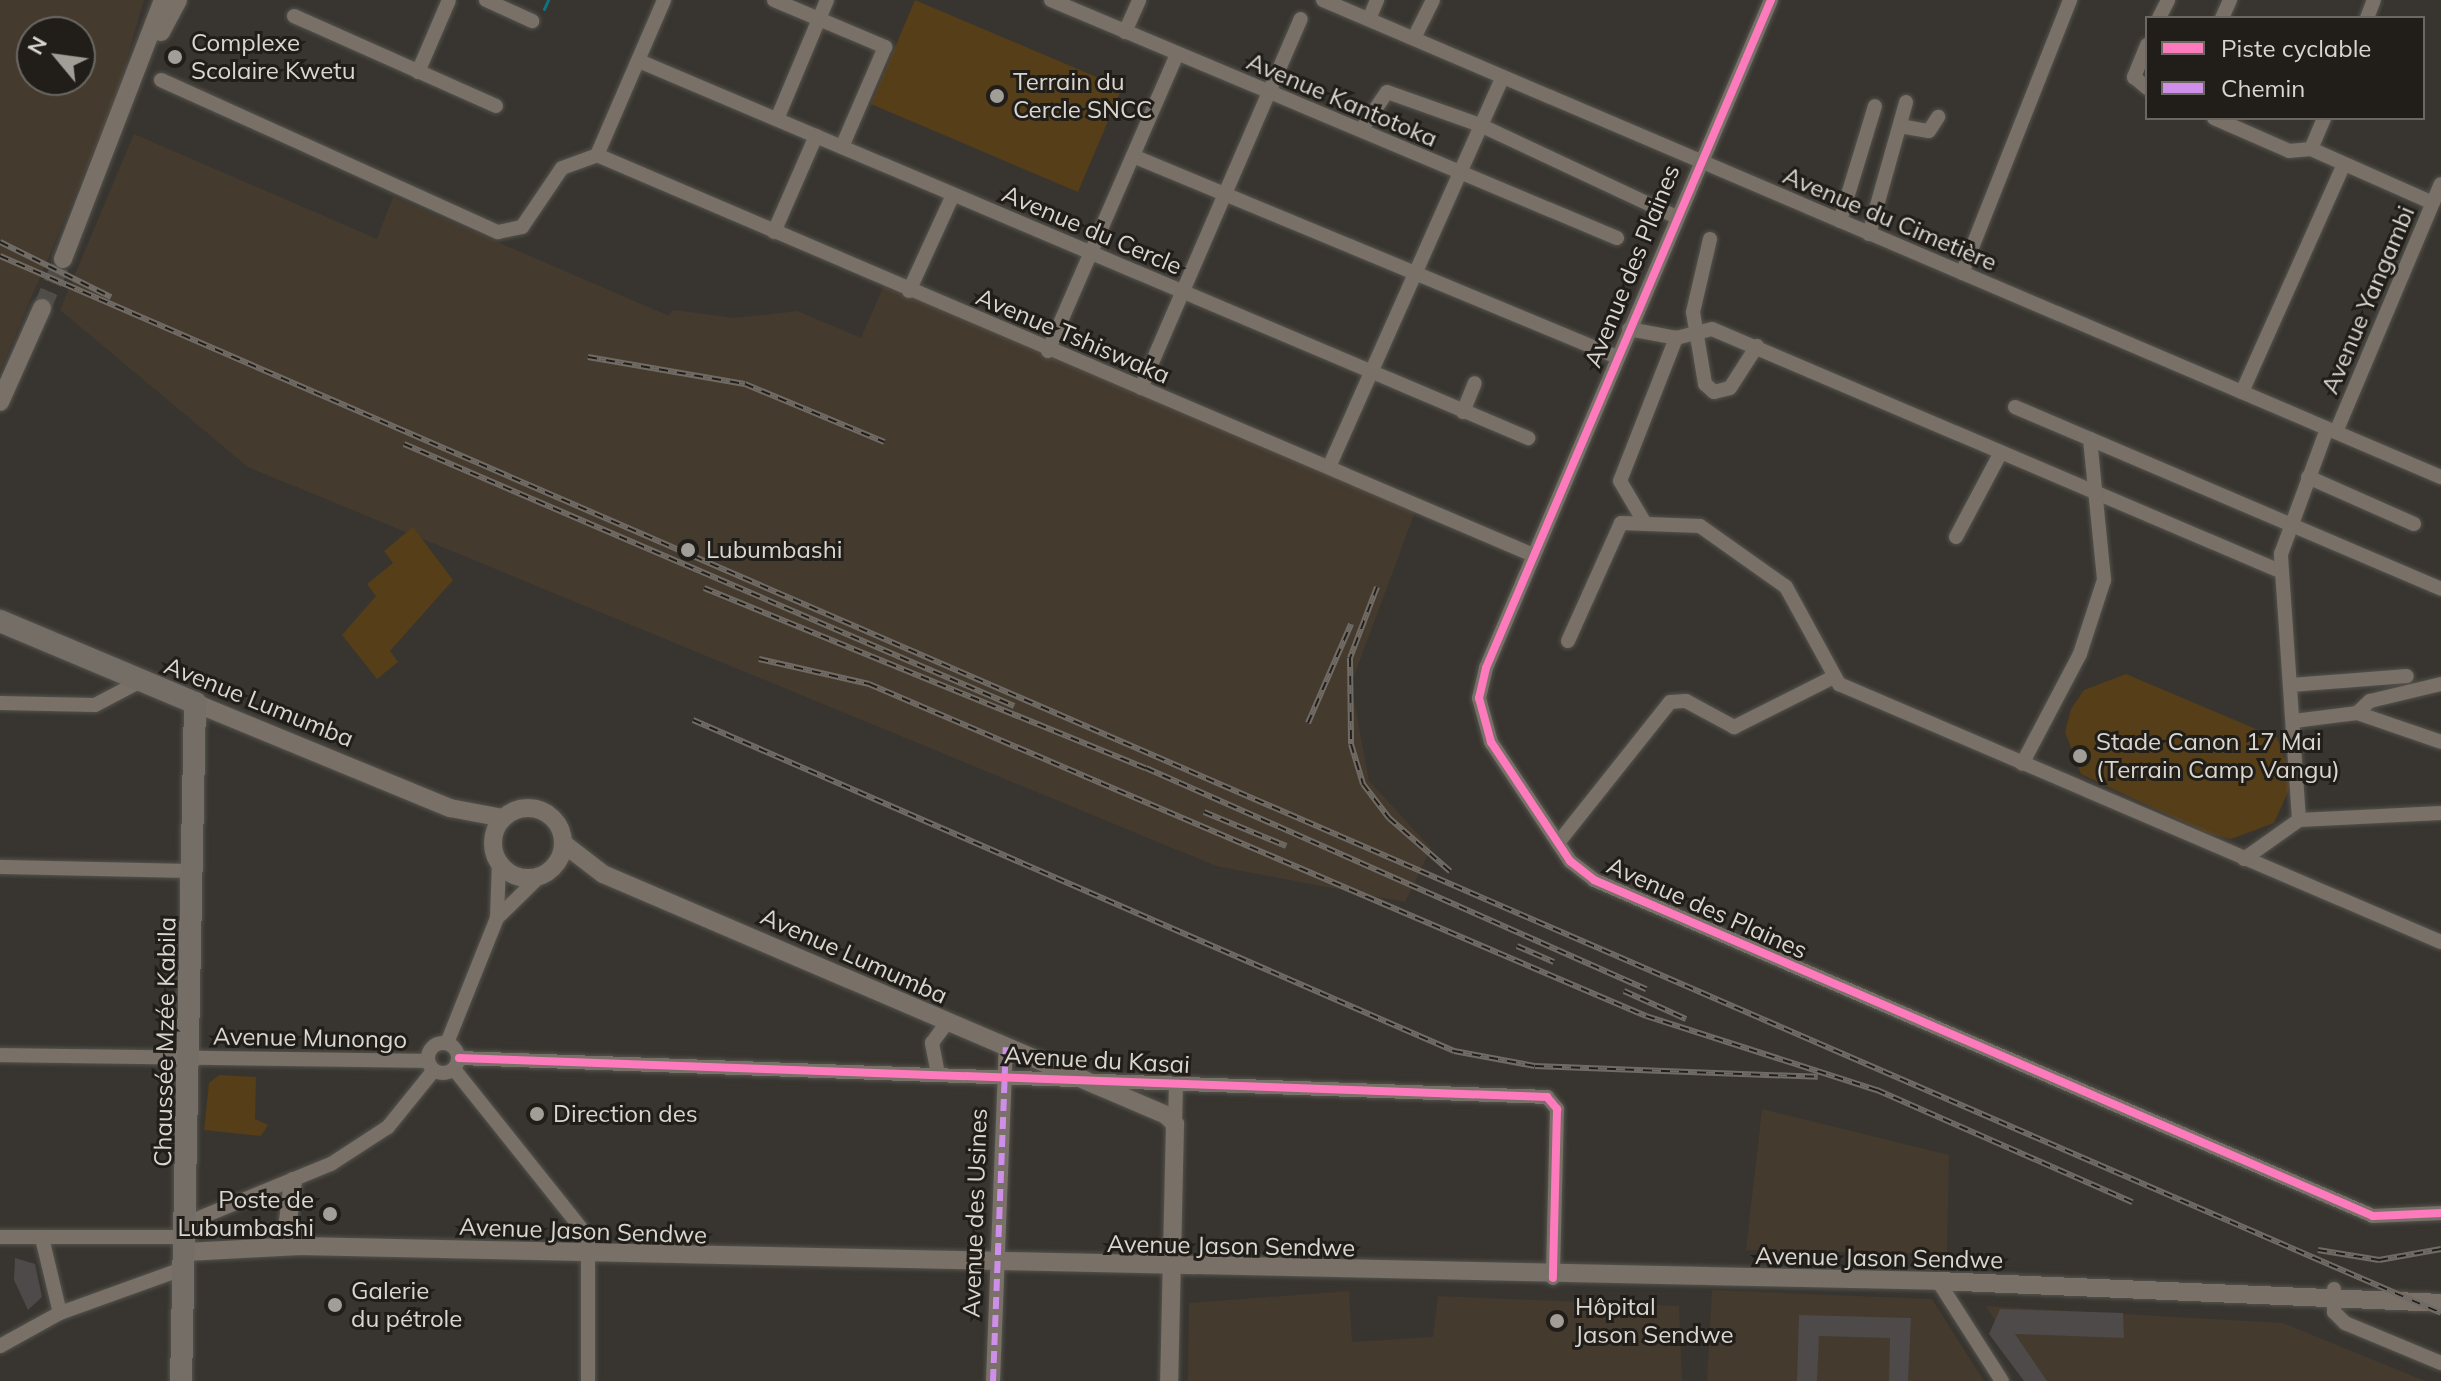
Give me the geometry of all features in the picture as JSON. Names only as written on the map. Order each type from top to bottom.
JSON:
[{"type":"highway","name":"Avenue Lumumba","points":[[0,621],[195,703]]},
{"type":"highway","name":"Chaussée Mzée Kabila","points":[[181,1381],[194,871],[195,703]]},
{"type":"main road","points":[[63,259],[146,54],[163,0]]},
{"type":"main road","points":[[146,54],[178,0]]},
{"type":"main road","points":[[0,402],[42,308]]},
{"type":"main road","name":"Avenue Lumumba","points":[[195,703],[450,808],[503,818]]},
{"type":"main road","points":[[493,843],[503,818],[525,807],[545,811],[564,844],[603,874]]},
{"type":"main road","points":[[450,808],[493,843],[499,862],[520,877],[603,874]]},
{"type":"main road","points":[[544,874],[564,844]]},
{"type":"main road","name":"Avenue Lumumba","points":[[603,874],[946,1024],[1088,1077],[1175,1124]]},
{"type":"main road","points":[[1169,1381],[1175,1124]]},
{"type":"main road","points":[[293,1181],[288,1221],[300,1246]]},
{"type":"main road","name":"Avenue Jason Sendwe","points":[[186,1245],[1553,1278],[1938,1281],[2276,1294],[2441,1292]]},
{"type":"main road","name":"Avenue Jason Sendwe","points":[[2333,1295],[2364,1302],[2441,1303]]},
{"type":"street","points":[[418,72],[449,0]]},
{"type":"street","points":[[486,0],[532,21]]},
{"type":"street","points":[[161,80],[498,232],[522,227],[562,168],[597,155],[664,0]]},
{"type":"street","points":[[774,0],[885,47],[842,147]]},
{"type":"street","points":[[777,119],[827,0]]},
{"type":"street","name":"Avenue Kantotoka","points":[[1051,0],[1458,174],[1617,238]]},
{"type":"street","points":[[1125,32],[1139,0]]},
{"type":"street","name":"Avenue du Cimetière","points":[[1323,0],[2441,477]]},
{"type":"street","points":[[1369,19],[1377,0]]},
{"type":"street","points":[[1414,38],[1433,0]]},
{"type":"street","name":"Avenue des Plaines","points":[[1771,0],[1697,161],[1486,668],[1480,709],[1491,742],[1558,843],[1594,880],[2373,1216],[2441,1213]]},
{"type":"street","points":[[1962,273],[2070,0]]},
{"type":"street","points":[[294,16],[496,106]]},
{"type":"street","points":[[1141,388],[1301,19]]},
{"type":"street","points":[[2145,50],[2134,77],[2145,86]]},
{"type":"street","points":[[1048,351],[1177,55]]},
{"type":"street","name":"Avenue du Cercle","points":[[639,61],[1528,438]]},
{"type":"street","points":[[1329,467],[1502,78]]},
{"type":"street","points":[[1361,130],[1382,91],[1480,125],[1674,216]]},
{"type":"street","points":[[1869,234],[1906,102]]},
{"type":"street","points":[[1840,221],[1875,106]]},
{"type":"street","points":[[1900,126],[1929,131],[1938,117]]},
{"type":"street","points":[[2219,120],[2289,151],[2311,149],[2433,203]]},
{"type":"street","points":[[2311,149],[2323,120]]},
{"type":"street","points":[[774,232],[816,136]]},
{"type":"street","name":"Avenue Tshiswaka","points":[[597,155],[1048,351],[1533,555]]},
{"type":"street","points":[[1133,156],[1412,276],[1617,357]]},
{"type":"street","points":[[2242,392],[2344,164]]},
{"type":"street","name":"Avenue Yangambi","points":[[2299,820],[2294,721],[2280,571],[2289,523],[2441,184]]},
{"type":"street","points":[[909,291],[953,195]]},
{"type":"street","points":[[1710,239],[1693,298],[1702,374],[1714,392],[1730,388],[1757,346]]},
{"type":"street","points":[[1629,329],[1676,338],[1697,330],[1757,346],[2280,571]]},
{"type":"street","points":[[1643,520],[1620,481],[1676,338]]},
{"type":"street","points":[[1463,412],[1475,383]]},
{"type":"street","points":[[2015,407],[2441,589]]},
{"type":"street","points":[[2022,764],[2103,593],[2090,439]]},
{"type":"street","points":[[1956,537],[2001,452]]},
{"type":"street","points":[[2308,477],[2414,524]]},
{"type":"street","points":[[1568,641],[1617,528],[1643,520],[1700,526],[1780,581],[1832,678],[2022,764],[2441,942]]},
{"type":"street","points":[[2291,685],[2407,676]]},
{"type":"street","points":[[1558,843],[1670,702],[1686,701],[1734,727],[1832,678]]},
{"type":"street","points":[[0,703],[95,705],[141,681]]},
{"type":"street","points":[[2357,713],[2370,701],[2441,684]]},
{"type":"street","points":[[2294,721],[2357,713],[2441,742]]},
{"type":"street","points":[[2244,859],[2299,820],[2441,813]]},
{"type":"street","points":[[499,862],[497,918],[447,1043],[456,1064],[577,1218],[591,1256],[588,1381]]},
{"type":"street","points":[[0,867],[194,871]]},
{"type":"street","points":[[497,918],[544,874]]},
{"type":"street","points":[[938,1074],[930,1053],[946,1024]]},
{"type":"street","points":[[0,1346],[186,1245],[388,1127],[431,1066],[435,1045],[447,1043]]},
{"type":"street","name":"Avenue des Usines","points":[[993,1381],[1001,1075],[1006,1047]]},
{"type":"street","name":"Avenue Munongo","points":[[0,1055],[431,1066]]},
{"type":"street","name":"Avenue du Kasai","points":[[431,1066],[456,1064],[1088,1077],[1176,1084],[1551,1098],[1557,1109],[1553,1278]]},
{"type":"street","points":[[1175,1124],[1176,1084]]},
{"type":"street","name":"Avenue Jason Sendwe","points":[[0,1237],[186,1245]]},
{"type":"street","points":[[42,1238],[60,1313]]},
{"type":"street","points":[[1938,1281],[2002,1381]]},
{"type":"street","points":[[2333,1295],[2339,1318],[2441,1363]]},
{"type":"street","points":[[2360,1329],[2352,1316],[2364,1302]]},
{"type":"shaded area","points":[[0,0],[144,0],[115,101],[0,371]]},
{"type":"shaded area","name":"Terrain du Cercle SNCC","points":[[915,0],[1122,88],[1078,192],[871,104]]},
{"type":"shaded area","points":[[134,134],[377,239],[393,197],[669,316],[673,310],[734,318],[797,311],[861,338],[885,283],[1415,512],[1351,684],[1369,781],[1431,848],[1405,902],[1216,866],[248,467],[60,310]]},
{"type":"shaded area","points":[[413,527],[453,580],[390,651],[398,662],[377,679],[342,635],[376,596],[367,584],[393,563],[384,551]]},
{"type":"shaded area","points":[[2126,674],[2277,738],[2293,781],[2274,823],[2231,839],[2209,834],[2081,774],[2065,732],[2071,709],[2084,690]]},
{"type":"shaded area","points":[[219,1075],[256,1077],[255,1119],[268,1125],[261,1136],[204,1130],[209,1083]]},
{"type":"shaded area","points":[[1762,1109],[1949,1155],[1947,1254],[1746,1250]]},
{"type":"shaded area","points":[[1712,1290],[1932,1299],[1984,1381],[1707,1381]]},
{"type":"shaded area","name":"Hôpital Jason Sendwe","points":[[1349,1291],[1352,1342],[1433,1337],[1438,1296],[1679,1306],[1682,1381],[1188,1381],[1189,1303]]},
{"type":"shaded area","points":[[1986,1306],[2283,1323],[2425,1381],[2032,1381]]},
{"type":"building","points":[[15,1258],[35,1264],[42,1297],[28,1310],[14,1280]]},
{"type":"building","points":[[2000,1309],[2123,1313],[2124,1338],[2015,1334],[2047,1381],[2024,1381],[1989,1334]]},
{"type":"building","points":[[1799,1315],[1911,1318],[1908,1381],[1889,1381],[1890,1338],[1819,1336],[1817,1381],[1797,1381]]},
{"type":"waterway","points":[[544,9],[548,0]]},
{"type":"tunnel","points":[[42,308],[63,259]]},
{"type":"railway","points":[[0,242],[111,297]]},
{"type":"railway","points":[[0,256],[2441,1313]]},
{"type":"railway","points":[[588,357],[745,384],[884,442]]},
{"type":"railway","points":[[404,444],[1014,706]]},
{"type":"railway","points":[[1377,587],[1350,658],[1351,744],[1363,784],[1389,818],[1450,871]]},
{"type":"railway","points":[[704,588],[1146,768],[1646,989]]},
{"type":"railway","points":[[1308,723],[1351,624]]},
{"type":"railway","points":[[759,659],[869,684],[1646,1016],[1877,1090],[2132,1202]]},
{"type":"railway","points":[[693,720],[1454,1051],[1535,1066],[1818,1077]]},
{"type":"railway","points":[[1204,812],[1286,846]]},
{"type":"railway","points":[[1517,946],[1554,962]]},
{"type":"railway","points":[[1624,991],[1686,1019]]},
{"type":"railway","points":[[2318,1250],[2379,1260],[2441,1249]]},
{"type":"marked path","points":[[993,1381],[1006,1047]]},
{"type":"cycle path","points":[[1771,0],[1486,668],[1479,698],[1491,742],[1570,861],[1594,880],[2373,1216],[2441,1213]]},
{"type":"cycle path","points":[[459,1058],[1547,1097],[1557,1109],[1553,1278]]},
{"type":"place","name":"Complexe Scolaire Kwetu","points":[[175,57]]},
{"type":"place","name":"Terrain du Cercle SNCC","points":[[997,96]]},
{"type":"place","name":"Lubumbashi","points":[[688,550]]},
{"type":"place","name":"Stade Canon 17 Mai (Terrain Camp Vangu)","points":[[2080,756]]},
{"type":"place","name":"Direction des","points":[[537,1114]]},
{"type":"place","name":"Poste de Lubumbashi","points":[[330,1214]]},
{"type":"place","name":"Galerie du pétrole","points":[[335,1305]]},
{"type":"place","name":"Hôpital Jason Sendwe","points":[[1557,1321]]}]
